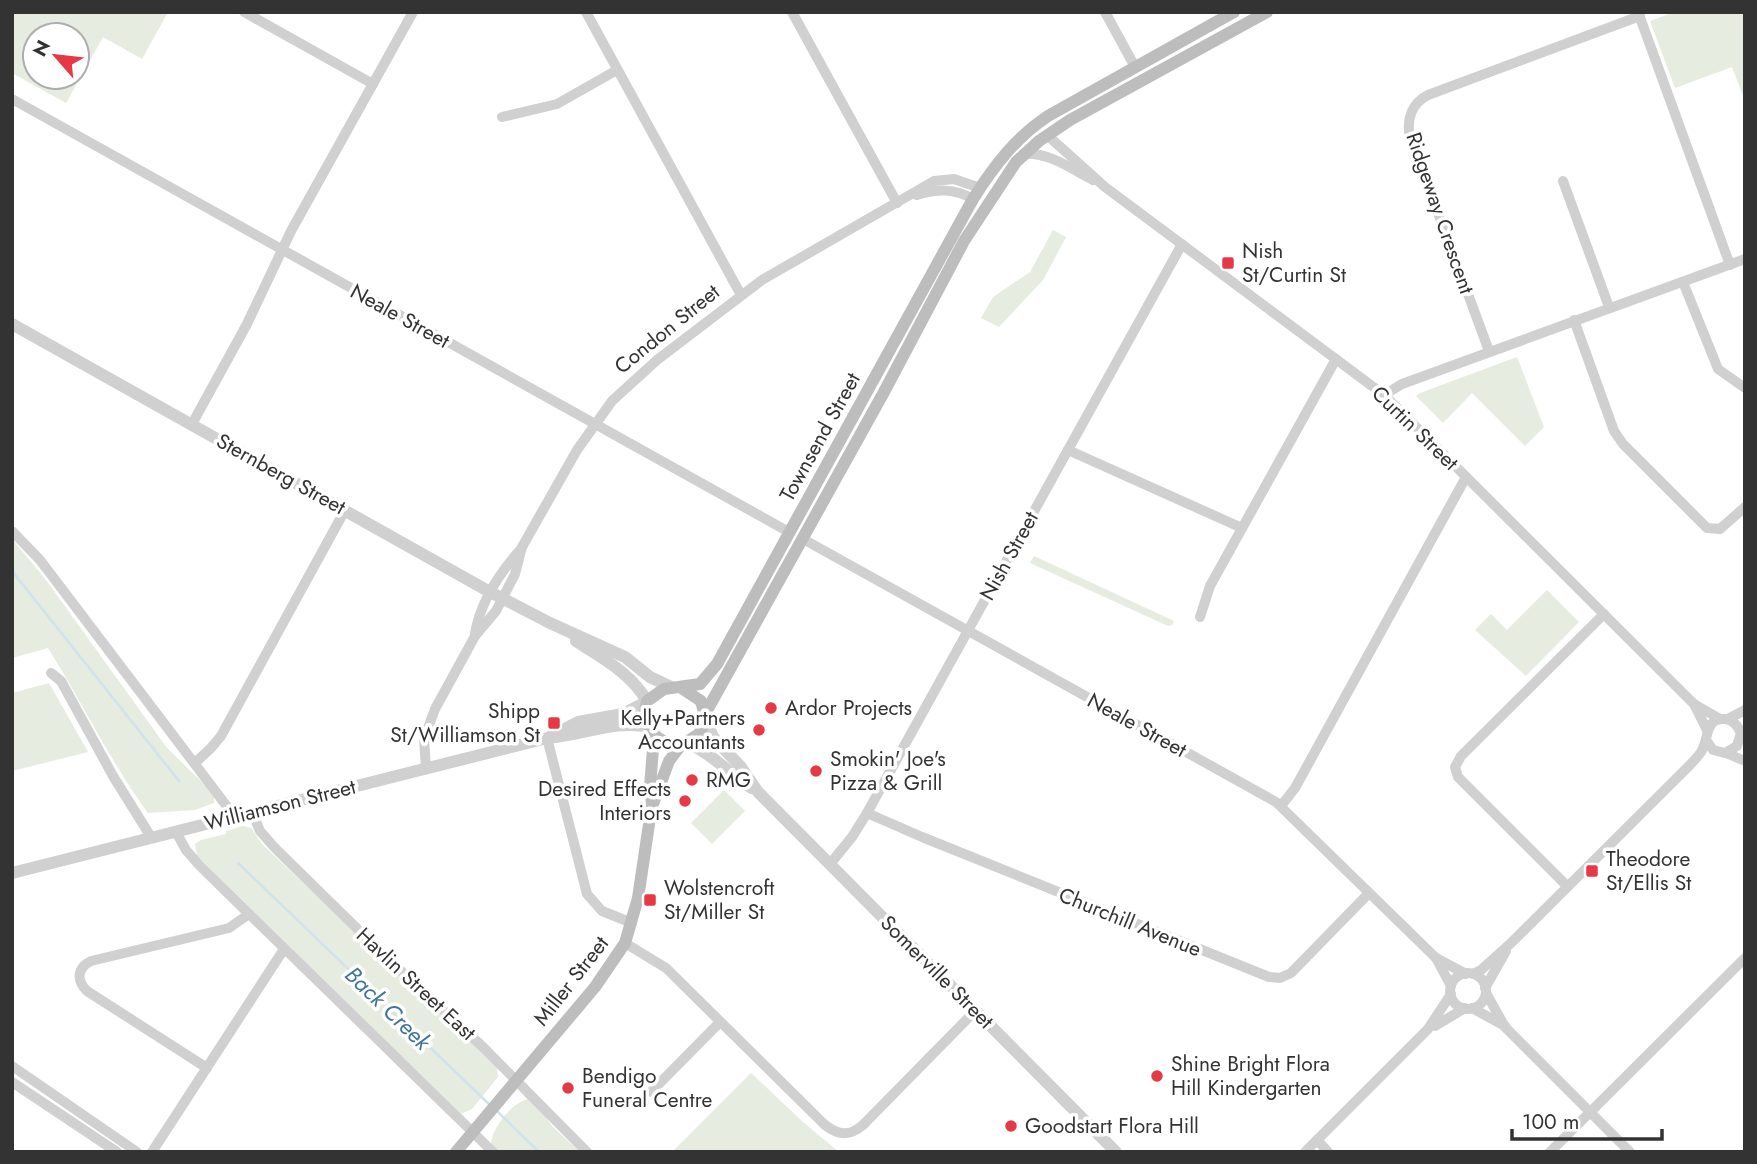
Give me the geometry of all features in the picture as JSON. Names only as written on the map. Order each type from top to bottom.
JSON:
[{"type":"main road","points":[[976,193],[1004,153],[1033,126],[1220,16],[1234,12]]},
{"type":"main road","points":[[1023,154],[1070,120],[1267,12]]},
{"type":"main road","points":[[1220,16],[1229,33]]},
{"type":"main road","points":[[976,193],[1028,139],[1047,135]]},
{"type":"main road","name":"Townsend Street","points":[[706,717],[890,381],[945,274],[1009,170],[1023,154]]},
{"type":"main road","name":"Townsend Street","points":[[676,687],[700,684],[712,672],[976,193]]},
{"type":"main road","points":[[676,687],[701,701],[706,717],[699,734],[684,744],[666,744],[652,732],[646,715],[647,701],[657,692],[676,687]]},
{"type":"main road","name":"Miller Street","points":[[652,732],[652,804]]},
{"type":"main road","name":"Miller Street","points":[[456,1152],[603,978],[625,943],[632,923],[652,804],[668,761],[684,744]]},
{"type":"street","points":[[244,12],[373,84]]},
{"type":"street","points":[[192,424],[247,324],[282,249],[413,12]]},
{"type":"street","points":[[586,12],[741,295]]},
{"type":"street","points":[[792,12],[897,203]]},
{"type":"street","points":[[1105,12],[1135,67]]},
{"type":"street","points":[[1639,14],[1730,265]]},
{"type":"street","name":"Ridgeway Crescent","points":[[1489,352],[1410,137],[1410,114],[1418,102],[1428,95],[1639,14]]},
{"type":"street","points":[[502,117],[557,104],[617,69]]},
{"type":"street","name":"Neale Street","points":[[12,99],[789,532]]},
{"type":"street","name":"Curtin Street","points":[[1047,135],[1105,187],[1384,396],[1694,704],[1724,719]]},
{"type":"street","name":"Curtin Street","points":[[1023,154],[1049,157],[1105,187]]},
{"type":"street","name":"Condon Street","points":[[475,636],[478,616],[490,592],[505,567],[522,547],[593,424],[611,401],[642,372],[741,295],[787,265],[927,185],[942,179],[961,181],[976,193]]},
{"type":"street","points":[[1563,181],[1609,307]]},
{"type":"street","name":"Nish Street","points":[[830,864],[867,813],[1182,244]]},
{"type":"street","points":[[1384,396],[1402,384],[1745,260]]},
{"type":"street","points":[[1683,282],[1718,369],[1745,388]]},
{"type":"street","points":[[1574,320],[1614,431],[1623,444],[1707,528],[1720,529],[1745,507]]},
{"type":"street","name":"Sternberg Street","points":[[12,324],[490,592],[625,657],[650,677],[676,687]]},
{"type":"street","points":[[1200,617],[1210,586],[1336,359]]},
{"type":"street","points":[[1068,450],[1242,528]]},
{"type":"street","points":[[1281,806],[1295,788],[1466,477]]},
{"type":"street","points":[[196,762],[220,736],[345,510]]},
{"type":"street","points":[[12,531],[40,560],[196,762],[235,817]]},
{"type":"street","name":"Neale Street","points":[[803,540],[1257,790],[1281,806],[1436,958],[1469,974]]},
{"type":"street","name":"Condon Street","points":[[426,768],[423,743],[428,723],[475,636],[503,598],[515,574],[522,547]]},
{"type":"street","points":[[1567,886],[1458,777],[1455,767],[1461,756],[1604,614]]},
{"type":"street","name":"Sternberg Street","points":[[550,623],[626,674],[638,685],[647,701]]},
{"type":"street","points":[[51,673],[61,681],[151,837]]},
{"type":"street","name":"Williamson Street","points":[[547,738],[578,722],[623,713],[647,701]]},
{"type":"street","name":"Curtin Street","points":[[1694,704],[1707,735]]},
{"type":"street","points":[[1305,1152],[1428,1029],[1457,978],[1481,970],[1510,944],[1690,765],[1702,752],[1712,723],[1745,710]]},
{"type":"street","name":"Somerville Street","points":[[706,717],[713,737],[741,767],[758,792],[1116,1152]]},
{"type":"street","points":[[1690,765],[1732,751],[1743,736],[1736,724],[1724,719]]},
{"type":"street","name":"Williamson Street","points":[[12,873],[547,738],[567,737],[628,725],[652,732]]},
{"type":"street","points":[[1707,735],[1713,750],[1745,761]]},
{"type":"street","points":[[547,738],[587,894],[601,911],[632,923]]},
{"type":"street","name":"Somerville Street","points":[[684,744],[706,752],[735,778],[758,792]]},
{"type":"street","name":"Havlin Street East","points":[[253,812],[260,831],[275,848],[587,1152]]},
{"type":"street","name":"Churchill Avenue","points":[[867,813],[1269,977],[1280,978],[1294,970],[1369,893]]},
{"type":"street","points":[[176,832],[186,850],[249,914],[493,1152]]},
{"type":"street","points":[[207,1068],[87,991],[79,976],[84,965],[91,961],[229,928],[249,914]]},
{"type":"street","points":[[625,943],[666,968],[825,1125],[844,1134],[854,1132],[863,1125],[976,1010]]},
{"type":"street","points":[[1428,1029],[1481,1003],[1485,990],[1510,944]]},
{"type":"street","points":[[152,1152],[284,949]]},
{"type":"street","name":"Neale Street","points":[[1436,958],[1451,990]]},
{"type":"street","points":[[1550,1152],[1745,958]]},
{"type":"street","points":[[1469,974],[1481,979],[1506,1027],[1630,1152]]},
{"type":"street","points":[[1451,990],[1455,1003],[1506,1027]]},
{"type":"street","points":[[651,1092],[720,1022]]},
{"type":"street","points":[[12,1066],[137,1152]]},
{"type":"street","points":[[12,1082],[117,1152]]},
{"type":"street","points":[[1317,1140],[1328,1152]]},
{"type":"shaded area","points":[[12,12],[168,12],[142,59],[103,37],[91,58],[91,21],[21,21],[21,78],[12,73]]},
{"type":"shaded area","points":[[1675,12],[1745,12],[1745,101],[1732,67],[1675,88],[1650,21]]},
{"type":"shaded area","points":[[44,91],[73,91],[66,103]]},
{"type":"shaded area","points":[[1053,230],[1066,237],[1043,280],[999,327],[981,318],[993,297],[1030,272]]},
{"type":"shaded area","points":[[1517,357],[1544,427],[1525,446],[1472,393],[1443,423],[1416,396],[1420,393]]},
{"type":"shaded area","points":[[12,539],[46,580],[167,748],[210,790],[214,803],[195,810],[148,813],[121,773],[48,648],[12,658]]},
{"type":"shaded area","points":[[1034,556],[1174,621],[1168,626],[1030,563]]},
{"type":"shaded area","points":[[1547,590],[1579,622],[1526,676],[1475,630],[1491,614],[1507,630]]},
{"type":"shaded area","points":[[49,683],[88,752],[12,771],[12,693]]},
{"type":"shaded area","points":[[724,790],[745,811],[712,844],[691,823]]},
{"type":"shaded area","points":[[243,826],[251,828],[262,844],[497,1066],[498,1077],[472,1109],[461,1114],[197,856],[195,844],[201,840],[226,834],[226,831]]},
{"type":"shaded area","points":[[751,1073],[803,1122],[839,1152],[672,1152]]},
{"type":"shaded area","points":[[528,1099],[539,1107],[552,1126],[580,1152],[498,1152],[491,1145],[494,1132],[503,1118],[515,1106]]},
{"type":"waterway","name":"Back Creek","points":[[12,571],[179,781]]},
{"type":"waterway","name":"Back Creek","points":[[238,863],[491,1106]]},
{"type":"waterway","name":"Back Creek","points":[[496,1110],[539,1152]]},
{"type":"place","name":"Nish St/Curtin St","points":[[1228,263]]},
{"type":"place","name":"Ardor Projects","points":[[771,708]]},
{"type":"place","name":"Shipp St/Williamson St","points":[[554,723]]},
{"type":"place","name":"Kelly+Partners Accountants","points":[[759,730]]},
{"type":"place","name":"Smokin' Joe's Pizza & Grill","points":[[816,771]]},
{"type":"place","name":"RMG","points":[[692,780]]},
{"type":"place","name":"Desired Effects Interiors","points":[[685,801]]},
{"type":"place","name":"Theodore St/Ellis St","points":[[1592,871]]},
{"type":"place","name":"Wolstencroft St/Miller St","points":[[650,900]]},
{"type":"place","name":"Shine Bright Flora Hill Kindergarten","points":[[1157,1076]]},
{"type":"place","name":"Bendigo Funeral Centre","points":[[568,1088]]},
{"type":"place","name":"Goodstart Flora Hill","points":[[1011,1126]]}]
